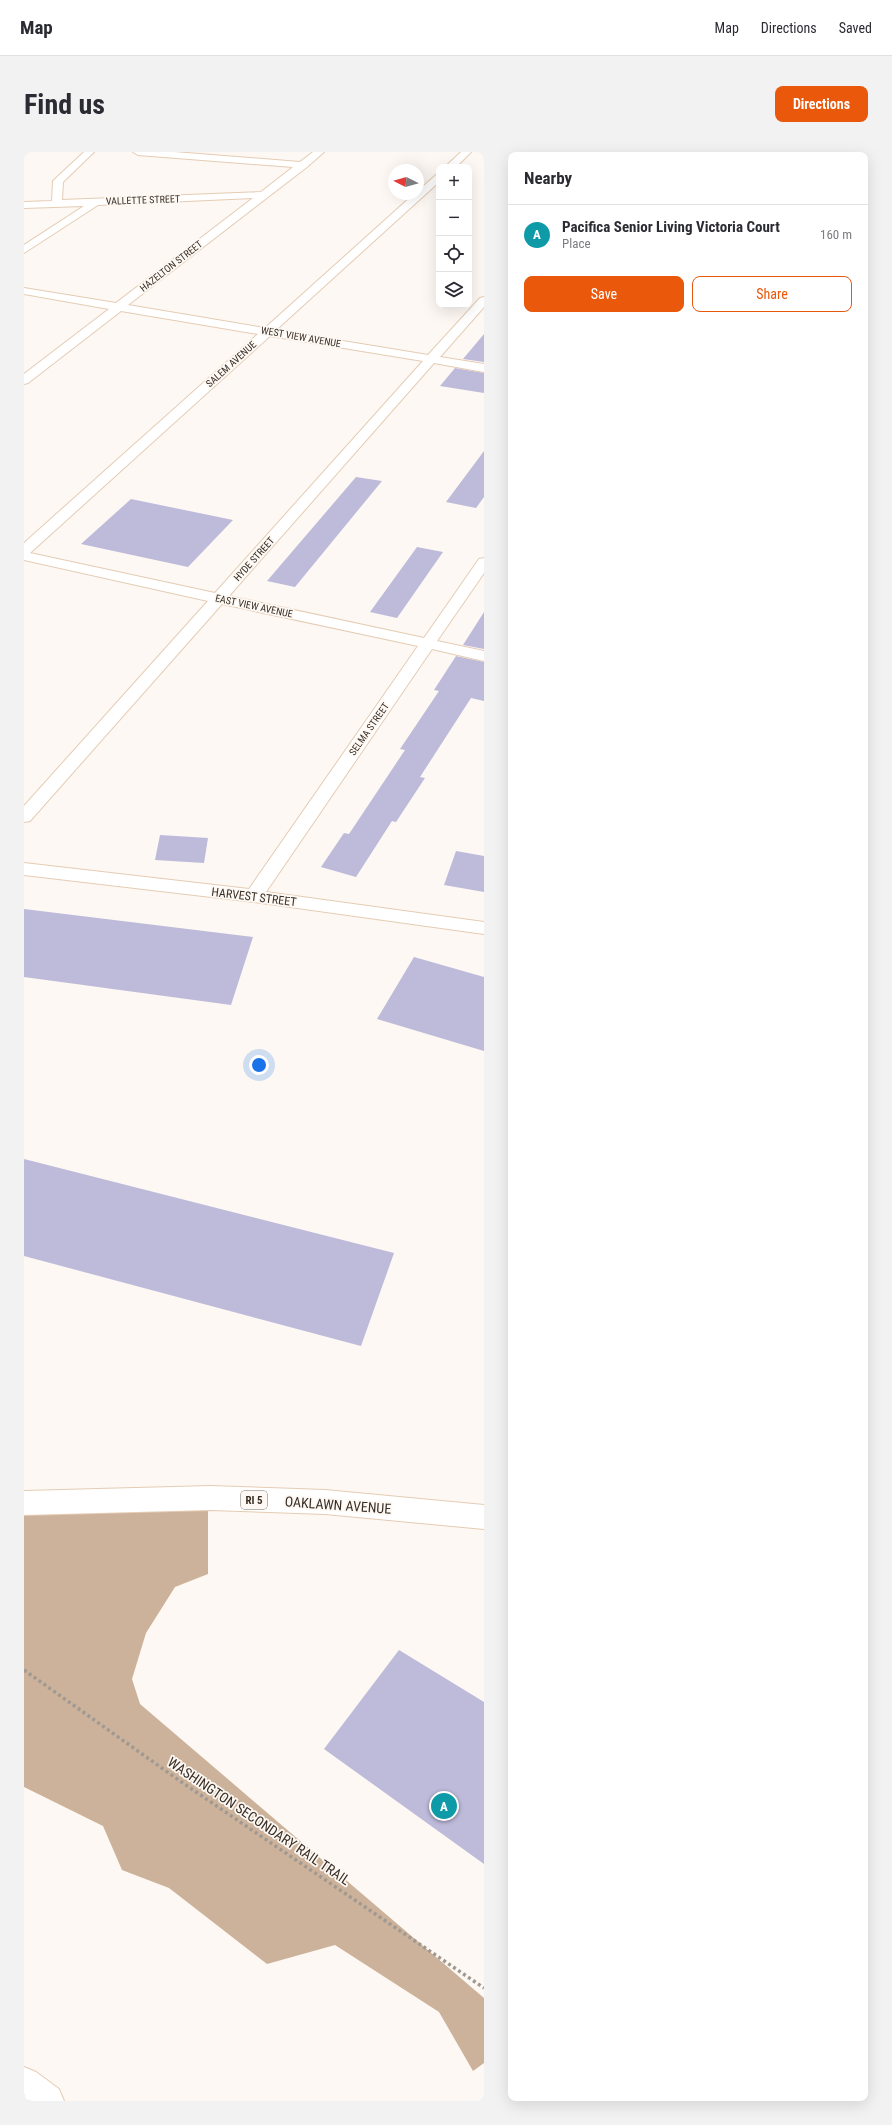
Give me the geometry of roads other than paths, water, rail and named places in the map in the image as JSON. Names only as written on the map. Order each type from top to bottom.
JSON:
[{"type":"street","points":[[57,203],[58,181],[89,152]]},
{"type":"street","points":[[138,152],[304,165]]},
{"type":"street","name":"HAZELTON STREET","points":[[24,380],[319,152]]},
{"type":"street","points":[[453,164],[466,152]]},
{"type":"street","name":"SALEM AVENUE","points":[[24,550],[436,180]]},
{"type":"street","name":"VALLETTE STREET","points":[[24,205],[263,196]]},
{"type":"street","points":[[24,250],[96,202]]},
{"type":"street","name":"WEST VIEW AVENUE","points":[[24,291],[484,368]]},
{"type":"street","name":"HYDE STREET","points":[[24,817],[484,300]]},
{"type":"street","name":"EAST VIEW AVENUE","points":[[24,556],[484,656]]},
{"type":"street","name":"SELMA STREET","points":[[254,896],[484,562]]},
{"type":"street","name":"HARVEST STREET","points":[[24,869],[254,896],[484,928]]},
{"type":"street","name":"OAKLAWN AVENUE","points":[[24,1503],[91,1500],[218,1498],[325,1502],[484,1516]]},
{"type":"street","points":[[24,2084],[47,2101]]},
{"type":"place","name":"Pacifica Senior Living Victoria Court","points":[[444,1806]]}]
